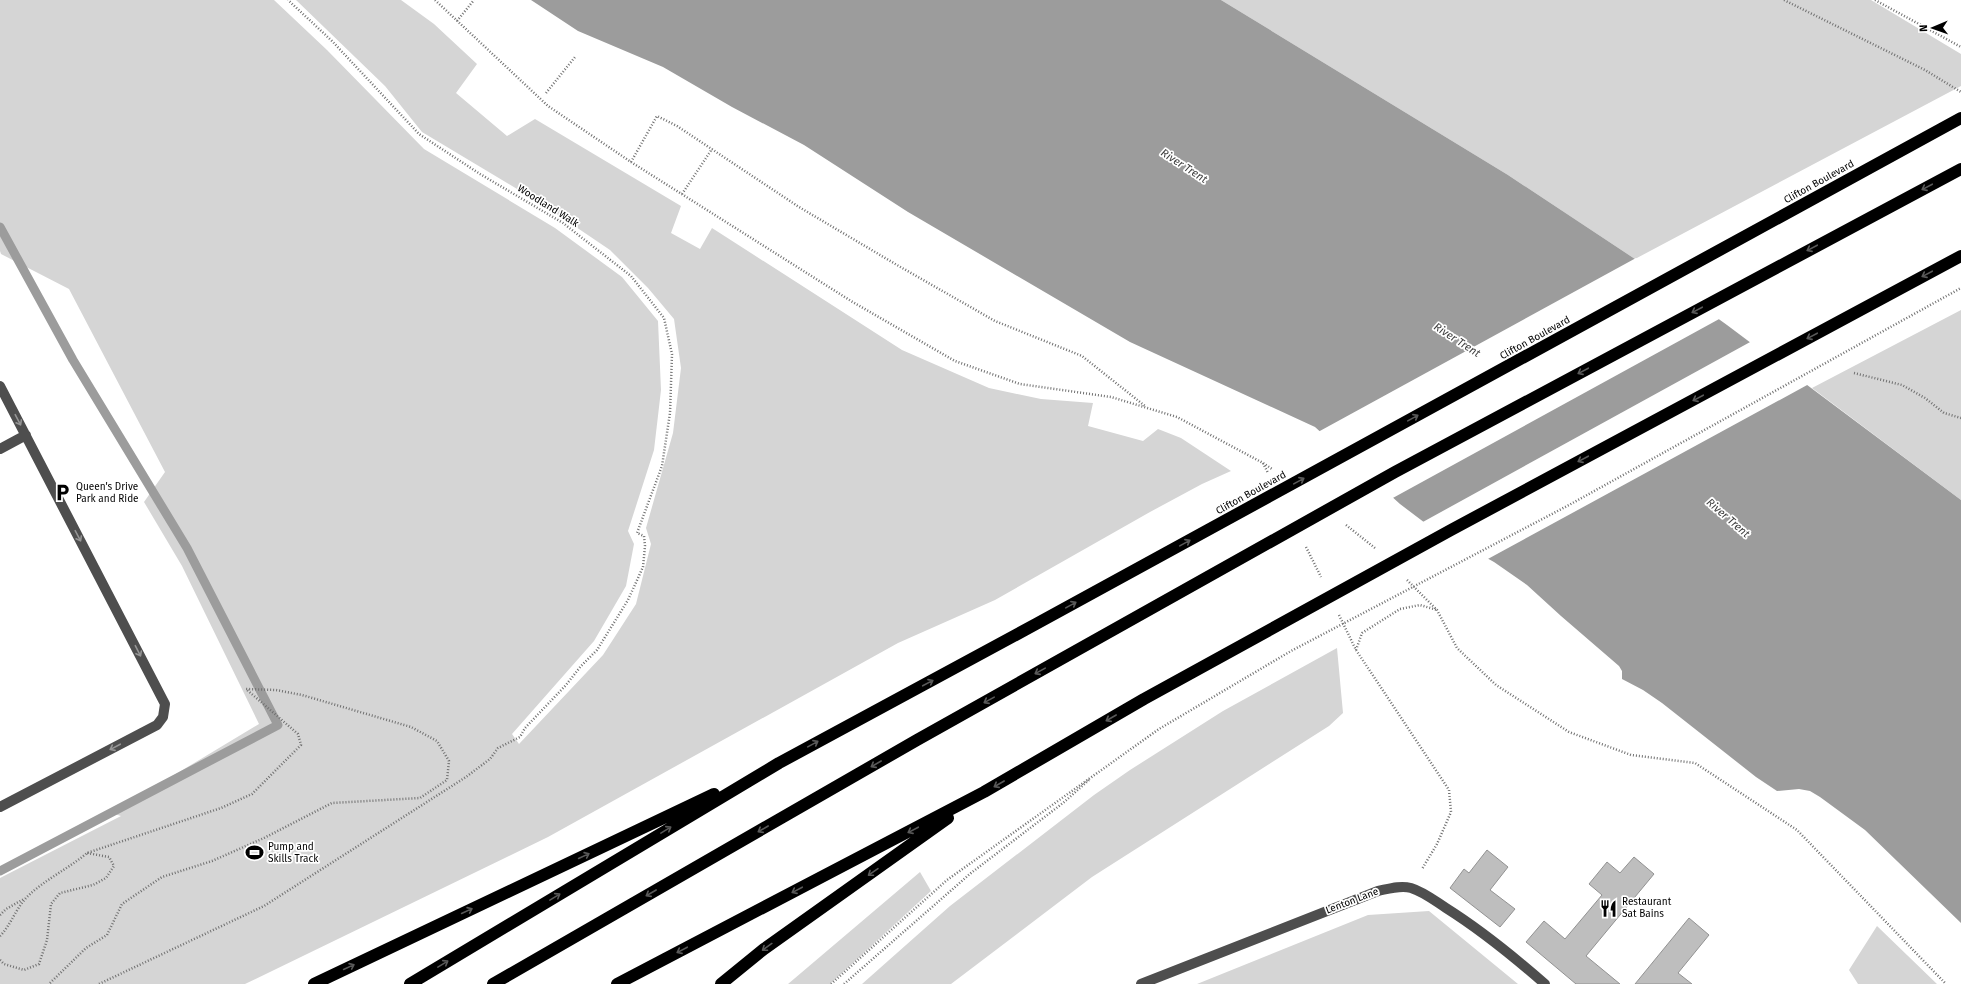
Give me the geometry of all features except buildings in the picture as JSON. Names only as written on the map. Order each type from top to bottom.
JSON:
[{"type":"highway","name":"Clifton Boulevard","points":[[779,763],[1961,118]]},
{"type":"highway","points":[[493,984],[1057,662],[1395,472],[1961,169]]},
{"type":"highway","points":[[617,984],[984,792],[1144,699],[1458,526],[1961,256]]},
{"type":"highway","points":[[314,984],[779,763]]},
{"type":"highway","points":[[410,984],[779,763]]},
{"type":"highway","points":[[721,984],[764,949],[984,792]]},
{"type":"street","points":[[0,386],[166,704],[163,717],[157,725],[0,808]]},
{"type":"street","points":[[0,449],[26,435]]},
{"type":"street","name":"Lenton Lane","points":[[1141,984],[1378,891],[1397,887],[1410,888],[1423,894],[1467,921],[1504,948],[1545,984]]},
{"type":"path","name":"Woodland Walk","points":[[99,984],[264,906],[466,777],[490,759],[498,748],[520,737],[525,728],[597,650],[628,600],[642,567],[645,546],[644,536],[637,533],[662,466],[670,413],[672,354],[664,318],[631,276],[563,223],[480,174],[419,134],[332,41],[288,0]]},
{"type":"path","points":[[435,0],[548,106],[631,162],[851,301],[955,360],[1020,384],[1111,397],[1177,417],[1263,463],[1276,472]]},
{"type":"path","points":[[457,21],[474,0]]},
{"type":"path","points":[[1784,0],[1925,70],[1961,92]]},
{"type":"path","points":[[1875,0],[1961,47]]},
{"type":"path","points":[[546,93],[575,57]]},
{"type":"path","points":[[631,162],[657,116],[676,126],[712,149],[799,207],[995,321],[1082,356],[1147,408]]},
{"type":"path","points":[[682,194],[712,149]]},
{"type":"path","points":[[831,984],[947,880],[1157,730],[1291,652],[1569,505],[1961,288]]},
{"type":"path","points":[[1854,373],[1902,385],[1925,398],[1944,413],[1961,418]]},
{"type":"path","points":[[1263,463],[1270,477]]},
{"type":"path","points":[[1345,524],[1376,548]]},
{"type":"path","points":[[1306,546],[1323,581]]},
{"type":"path","points":[[1404,577],[1437,610],[1457,648],[1496,685],[1569,732],[1631,756],[1695,763],[1797,830],[1946,984]]},
{"type":"path","points":[[1356,650],[1362,633],[1400,609],[1420,605],[1437,610]]},
{"type":"path","points":[[1337,610],[1356,650],[1449,790],[1451,812],[1437,844],[1410,888]]},
{"type":"path","points":[[0,915],[6,909],[26,898],[45,882],[72,866],[87,853],[213,811],[252,794],[301,746],[298,734],[246,690],[276,690],[309,697],[411,727],[437,741],[449,761],[447,780],[420,798],[332,803],[264,838],[212,861],[162,877],[122,904],[107,935],[86,948],[49,984]]},
{"type":"path","points":[[844,984],[971,873],[1063,803],[1100,770]]},
{"type":"path","points":[[0,960],[4,964],[24,970],[39,964],[47,940],[51,904],[60,893],[93,885],[106,878],[114,866],[109,857],[87,853]]},
{"type":"path","points":[[0,936],[26,898]]},
{"type":"shaded area","points":[[0,0],[274,0],[327,50],[424,149],[555,228],[622,277],[658,321],[661,390],[654,450],[628,531],[634,544],[626,586],[594,641],[512,734],[519,744],[603,655],[636,604],[651,544],[646,528],[673,433],[681,368],[674,319],[648,288],[610,250],[542,204],[422,132],[385,86],[296,0],[401,0],[434,24],[477,64],[456,93],[507,136],[535,119],[681,206],[671,233],[700,249],[712,228],[902,350],[989,388],[1041,399],[1093,403],[1088,426],[1143,441],[1158,429],[1181,438],[1231,471],[1202,484],[1150,512],[995,600],[898,643],[548,837],[245,984],[0,984],[0,878],[121,816],[111,813],[259,724],[182,566],[144,502],[165,472],[69,289],[1,254]]},
{"type":"shaded area","points":[[1221,0],[1871,0],[1961,54],[1961,86],[1635,259],[1508,175]]},
{"type":"shaded area","points":[[1961,310],[1961,500],[1812,388]]},
{"type":"shaded area","points":[[1337,648],[1343,713],[1329,726],[1092,877],[951,984],[862,984],[950,906],[1094,795],[1130,770],[1223,711]]},
{"type":"shaded area","points":[[920,872],[931,891],[830,984],[788,984]]},
{"type":"shaded area","points":[[1429,911],[1518,984],[1197,984],[1368,915]]},
{"type":"shaded area","points":[[1877,926],[1937,984],[1858,984],[1849,970]]},
{"type":"water","name":"River Trent","points":[[531,0],[1221,0],[1508,175],[1635,259],[1727,325],[1961,500],[1961,923],[1865,830],[1810,791],[1799,789],[1777,791],[1756,777],[1662,703],[1643,690],[1622,679],[1622,671],[1619,666],[1527,585],[1494,562],[1429,526],[1400,504],[1315,427],[1130,342],[908,212],[804,145],[732,107],[663,67],[578,31]]},
{"type":"pier","points":[[1636,258],[1721,318],[1391,499],[1318,432]]},
{"type":"pier","points":[[1752,341],[1809,384],[1486,560],[1421,523]]},
{"type":"waterway","points":[[0,227],[73,360],[187,548],[278,725],[0,871]]},
{"type":"place","name":"Queen's Drive Park and Ride","points":[[63,493]]},
{"type":"place","name":"Pump and Skills Track","points":[[255,853]]},
{"type":"place","name":"Restaurant Sat Bains","points":[[1609,908]]}]
